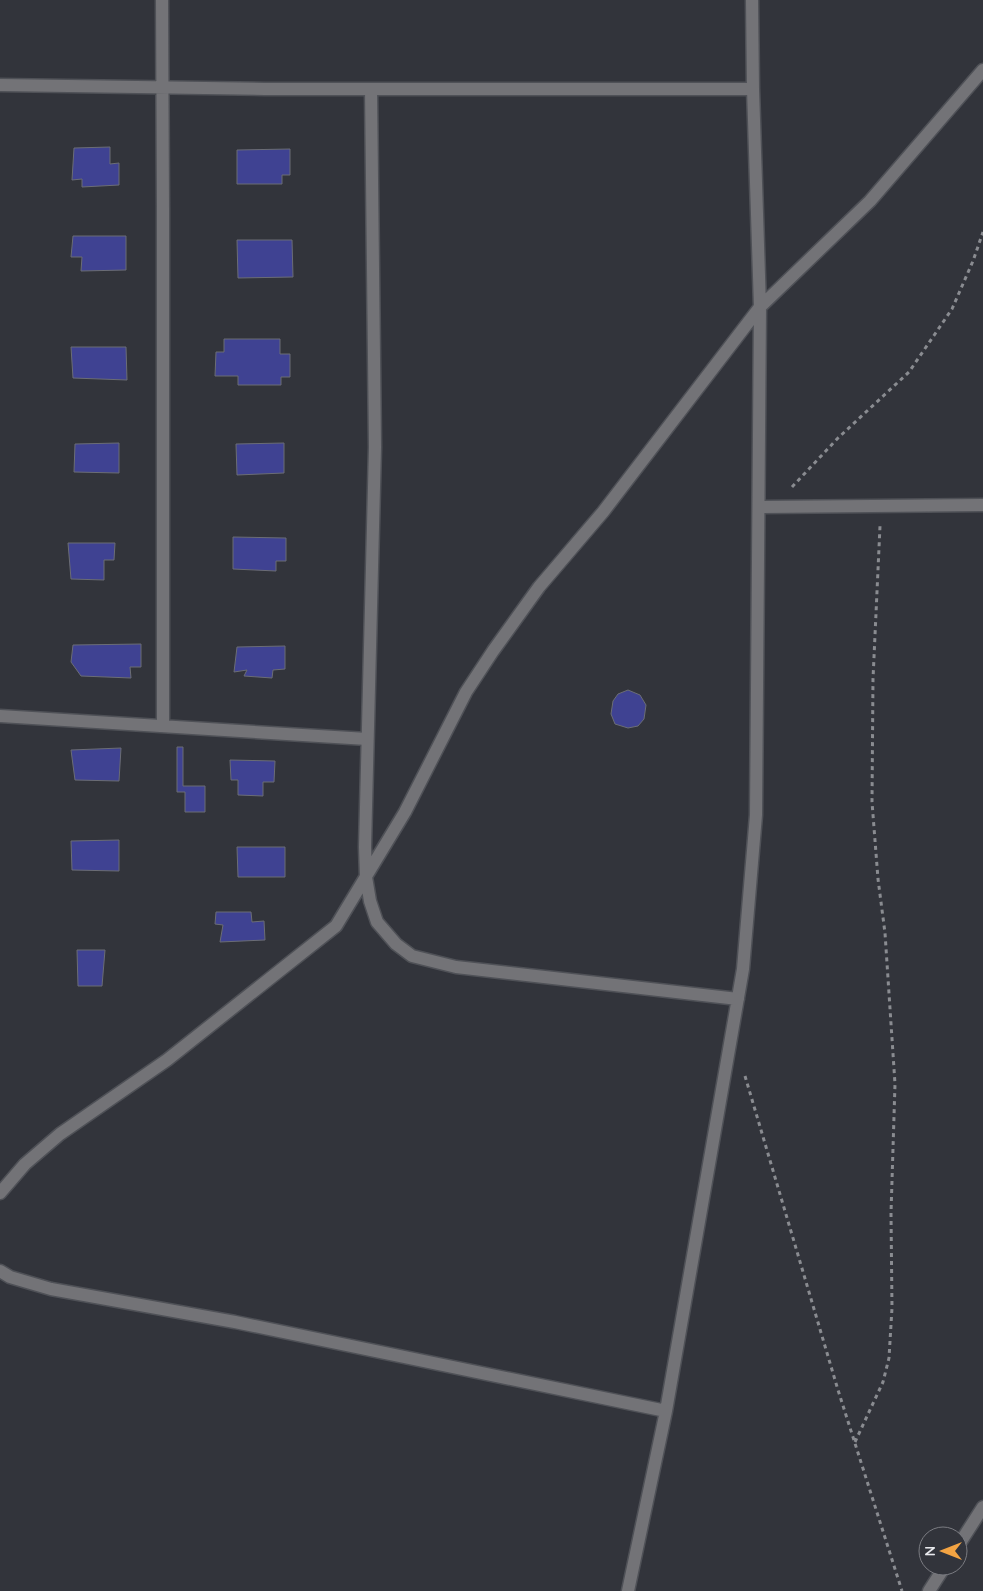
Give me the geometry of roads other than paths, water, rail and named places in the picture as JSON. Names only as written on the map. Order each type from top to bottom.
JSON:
[{"type":"street","points":[[162,0],[163,726]]},
{"type":"street","points":[[628,1591],[666,1410],[743,969],[756,815],[760,307],[752,0]]},
{"type":"street","points":[[0,1193],[25,1164],[60,1134],[167,1060],[336,926],[404,812],[466,692],[539,587],[602,512],[760,307],[870,201],[983,70]]},
{"type":"street","points":[[0,85],[371,90],[753,90]]},
{"type":"street","points":[[371,90],[375,446],[365,847],[366,878],[370,901],[377,922],[396,944],[412,956],[456,967],[738,999]]},
{"type":"street","points":[[759,507],[983,505]]},
{"type":"street","points":[[0,716],[367,740]]},
{"type":"street","points":[[0,1271],[10,1277],[51,1289],[235,1322],[666,1410]]},
{"type":"street","points":[[968,1530],[983,1507]]},
{"type":"street","points":[[929,1591],[939,1576]]}]
